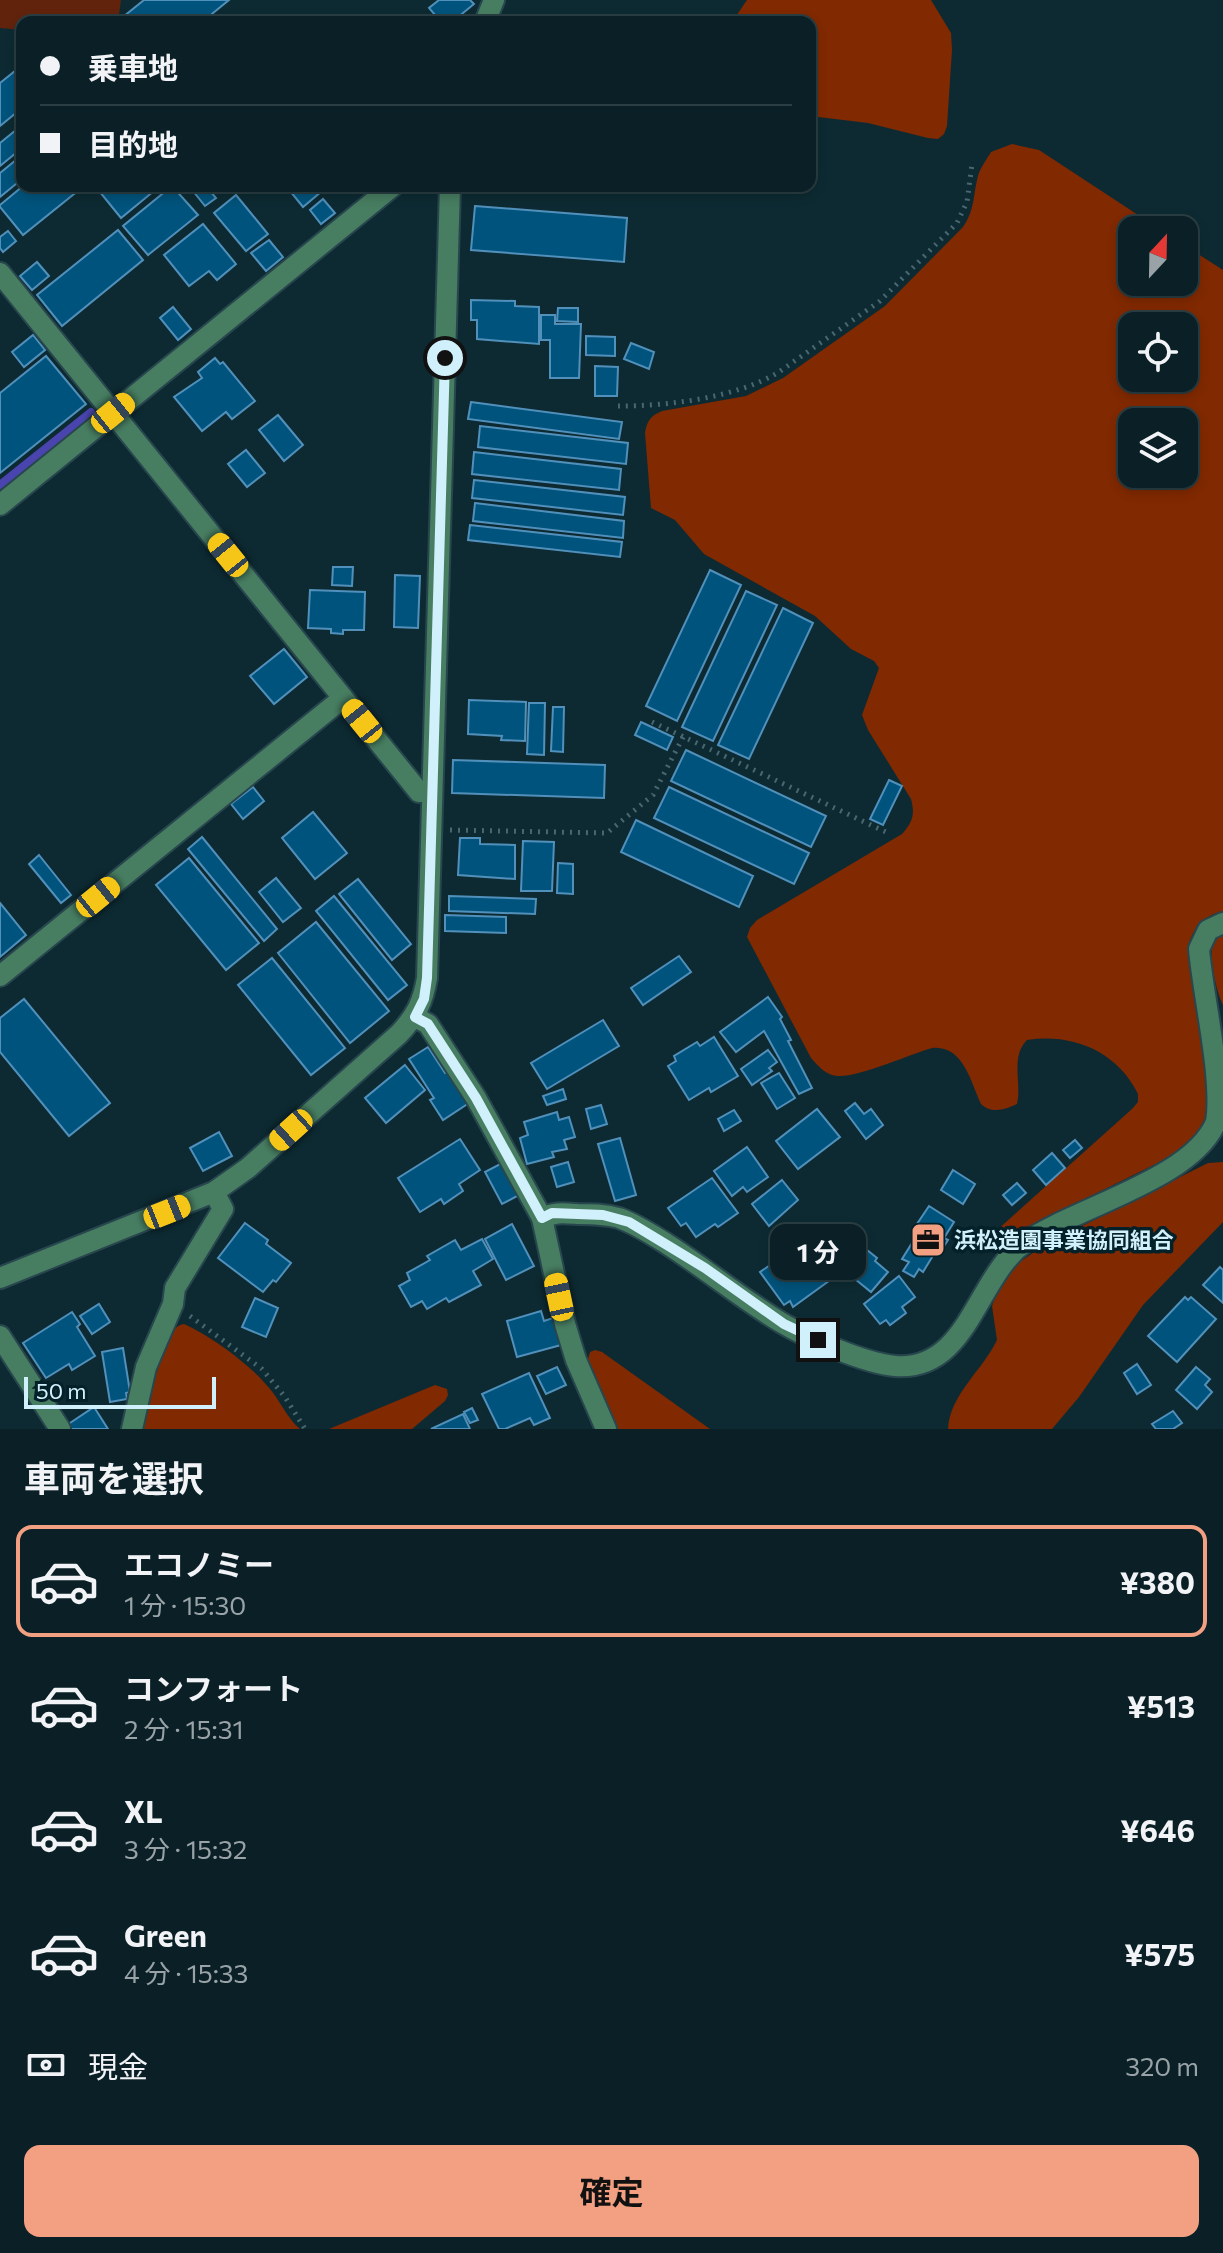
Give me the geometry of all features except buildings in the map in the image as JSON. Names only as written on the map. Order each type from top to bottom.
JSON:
[{"type":"street","points":[[0,505],[386,192]]},
{"type":"street","points":[[0,1278],[214,1192],[248,1168],[399,1034],[415,1017],[424,999],[450,192]]},
{"type":"street","points":[[0,273],[419,792],[432,792]]},
{"type":"street","points":[[0,976],[343,698]]},
{"type":"street","points":[[542,1218],[552,1213],[603,1215],[629,1222],[705,1268],[768,1314],[800,1332],[885,1364],[899,1366],[925,1362],[957,1338],[998,1269],[1023,1244],[1175,1167],[1200,1148],[1209,1135],[1216,1121],[1222,1091],[1199,949],[1208,930],[1223,923]]},
{"type":"street","points":[[415,1017],[428,1024],[476,1098],[542,1218],[565,1324],[576,1360],[606,1429]]},
{"type":"street","points":[[132,1429],[146,1367],[173,1304],[175,1288],[223,1209],[214,1192]]},
{"type":"street","points":[[0,1336],[60,1429]]},
{"type":"path","points":[[618,406],[655,405],[725,393],[762,382],[779,372],[880,301],[957,223],[967,202],[972,164]]},
{"type":"path","points":[[652,722],[890,834]]},
{"type":"path","points":[[431,829],[607,833],[653,795],[683,737]]},
{"type":"path","points":[[173,1304],[262,1369],[305,1429]]},
{"type":"shaded area","points":[[0,0],[121,0],[119,16],[16,16],[16,29],[0,28]]},
{"type":"shaded area","points":[[747,0],[931,0],[951,33],[947,126],[944,134],[938,139],[928,138],[868,123],[816,117],[816,16],[736,16]]},
{"type":"shaded area","points":[[1012,144],[1039,150],[1140,216],[1118,216],[1118,296],[1198,296],[1198,254],[1223,270],[1223,911],[1200,924],[1188,947],[1206,1047],[1209,1103],[1196,1134],[1170,1157],[1032,1225],[1000,1246],[994,1243],[992,1237],[996,1231],[1132,1109],[1138,1102],[1138,1094],[1129,1079],[1106,1056],[1092,1048],[1060,1039],[1027,1040],[1019,1054],[1017,1104],[998,1110],[981,1104],[964,1066],[951,1052],[943,1049],[932,1048],[846,1076],[829,1074],[811,1058],[747,937],[757,920],[902,834],[911,822],[911,799],[862,715],[879,668],[874,661],[851,649],[815,616],[704,554],[675,520],[651,508],[645,433],[650,419],[662,411],[746,396],[783,378],[885,306],[963,227],[972,208],[979,173],[991,152]]},
{"type":"shaded area","points":[[1223,935],[1223,1005],[1216,984],[1212,949],[1217,938]]},
{"type":"shaded area","points":[[1223,1162],[1223,1222],[1143,1305],[1079,1397],[1052,1429],[948,1429],[950,1416],[961,1393],[997,1340],[992,1306],[998,1290],[1017,1264],[1044,1245],[1208,1163]]},
{"type":"shaded area","points":[[184,1324],[218,1344],[252,1370],[300,1429],[140,1429],[160,1353],[175,1329]]},
{"type":"shaded area","points":[[595,1350],[710,1429],[617,1429],[587,1363],[590,1352]]},
{"type":"shaded area","points":[[435,1385],[447,1389],[445,1401],[412,1429],[329,1429]]},
{"type":"waterway","points":[[0,485],[91,412]]},
{"type":"place","name":"浜松造園事業協同組合","points":[[928,1240]]},
{"type":"route","points":[[445,358],[427,978],[424,999],[415,1017],[428,1024],[476,1098],[542,1218],[552,1213],[603,1215],[629,1222],[705,1268],[784,1324],[818,1340]]}]
